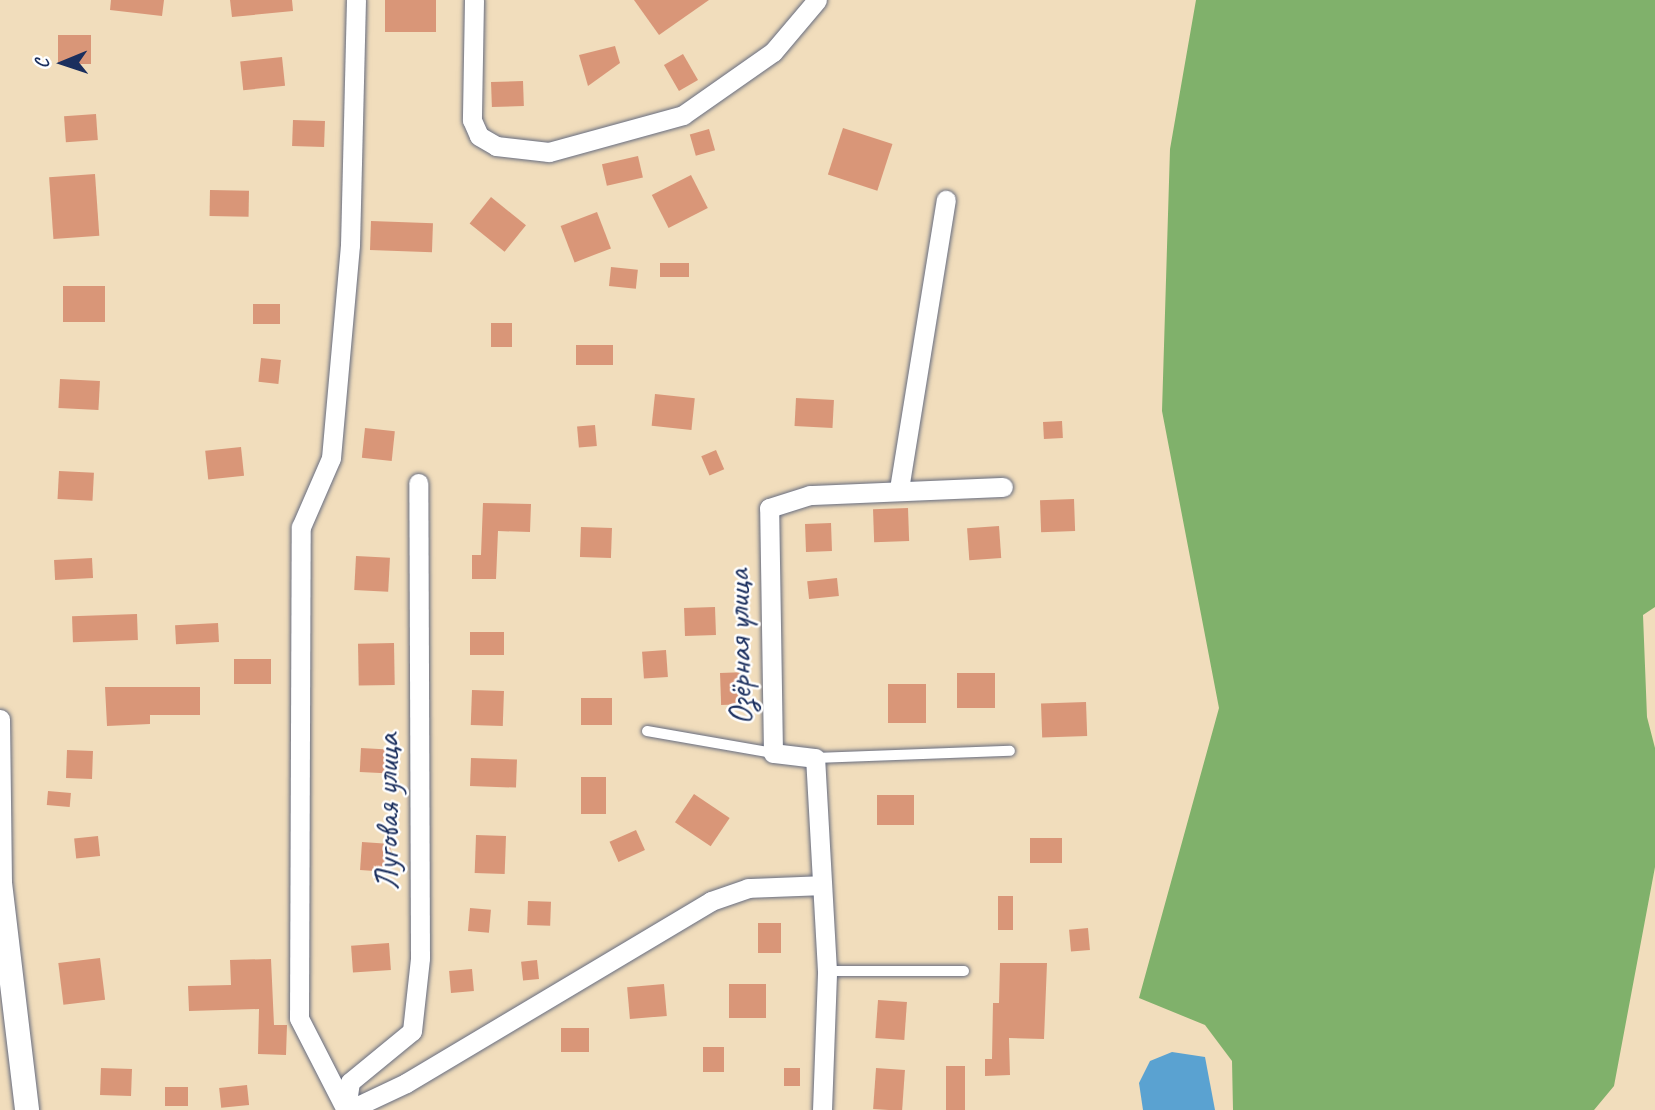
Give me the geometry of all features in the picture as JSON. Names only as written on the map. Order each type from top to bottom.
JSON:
[{"type":"street","points":[[356,0],[350,245],[331,458],[301,527],[299,1018],[347,1110],[406,1083],[711,901],[748,888],[822,885]]},
{"type":"street","points":[[474,0],[472,120],[479,136],[496,146],[549,152],[682,115],[773,52],[817,0]]},
{"type":"street","points":[[899,489],[946,200]]},
{"type":"street","name":"Луговая улица","points":[[347,1110],[350,1082],[412,1031],[420,958],[418,483]]},
{"type":"street","name":"Озёрная улица","points":[[816,758],[773,753],[769,508],[810,495],[1003,486]]},
{"type":"street","points":[[0,719],[1,883],[27,1110]]},
{"type":"street","points":[[816,758],[827,971],[822,1110]]},
{"type":"lane","points":[[647,731],[773,753]]},
{"type":"lane","points":[[816,758],[1010,751]]},
{"type":"lane","points":[[827,971],[964,971]]},
{"type":"green space","points":[[1196,0],[1655,0],[1655,607],[1643,615],[1647,717],[1655,748],[1655,867],[1614,1086],[1594,1110],[1233,1110],[1232,1061],[1205,1025],[1139,998],[1219,708],[1162,411],[1170,149]]},
{"type":"water","points":[[1172,1052],[1205,1057],[1215,1110],[1143,1110],[1139,1083],[1150,1061]]},
{"type":"building","points":[[111,0],[164,0],[162,16],[110,10]]},
{"type":"building","points":[[230,0],[292,0],[293,11],[232,17]]},
{"type":"building","points":[[385,0],[436,0],[436,32],[385,32]]},
{"type":"building","points":[[634,0],[709,0],[659,35]]},
{"type":"building","points":[[58,35],[91,35],[91,64],[58,64]]},
{"type":"building","points":[[615,46],[620,63],[588,86],[579,55]]},
{"type":"building","points":[[683,54],[698,80],[679,91],[664,65]]},
{"type":"building","points":[[282,57],[285,86],[243,90],[240,61]]},
{"type":"building","points":[[523,81],[524,106],[492,107],[491,82]]},
{"type":"building","points":[[96,114],[98,140],[66,142],[64,116]]},
{"type":"building","points":[[293,120],[325,121],[324,147],[292,146]]},
{"type":"building","points":[[843,128],[892,144],[877,191],[828,175]]},
{"type":"building","points":[[709,129],[715,150],[696,156],[690,135]]},
{"type":"building","points":[[638,156],[643,177],[607,186],[602,164]]},
{"type":"building","points":[[95,174],[99,236],[53,239],[49,177]]},
{"type":"building","points":[[691,175],[708,208],[669,228],[652,195]]},
{"type":"building","points":[[210,190],[249,191],[249,217],[210,216]]},
{"type":"building","points":[[491,197],[526,225],[505,252],[470,223]]},
{"type":"building","points":[[597,212],[611,248],[575,262],[561,226]]},
{"type":"building","points":[[371,221],[433,223],[432,252],[370,250]]},
{"type":"building","points":[[660,263],[689,263],[689,277],[660,277]]},
{"type":"building","points":[[611,267],[638,270],[636,289],[609,286]]},
{"type":"building","points":[[63,286],[105,286],[105,322],[63,322]]},
{"type":"building","points":[[253,304],[280,304],[280,324],[253,324]]},
{"type":"building","points":[[491,323],[512,323],[512,347],[491,347]]},
{"type":"building","points":[[576,345],[613,345],[613,365],[576,365]]},
{"type":"building","points":[[261,358],[281,360],[278,384],[258,382]]},
{"type":"building","points":[[60,379],[100,381],[98,410],[58,408]]},
{"type":"building","points":[[655,394],[695,398],[691,430],[652,426]]},
{"type":"building","points":[[796,398],[834,400],[832,428],[795,426]]},
{"type":"building","points":[[1062,421],[1063,438],[1044,439],[1043,422]]},
{"type":"building","points":[[595,425],[597,446],[579,447],[577,427]]},
{"type":"building","points":[[365,428],[395,431],[392,461],[362,458]]},
{"type":"building","points":[[241,447],[244,476],[208,480],[205,451]]},
{"type":"building","points":[[716,450],[724,469],[709,476],[701,456]]},
{"type":"building","points":[[59,471],[94,473],[92,501],[58,499]]},
{"type":"building","points":[[1074,499],[1075,531],[1041,532],[1040,500]]},
{"type":"building","points":[[483,503],[531,504],[530,532],[498,531],[496,579],[472,579],[472,555],[481,555]]},
{"type":"building","points":[[908,508],[909,541],[874,542],[873,509]]},
{"type":"building","points":[[831,523],[832,551],[806,552],[805,524]]},
{"type":"building","points":[[999,526],[1001,558],[969,560],[967,528]]},
{"type":"building","points":[[581,527],[612,528],[611,558],[580,557]]},
{"type":"building","points":[[356,556],[390,558],[388,592],[354,590]]},
{"type":"building","points":[[92,558],[93,578],[55,580],[54,560]]},
{"type":"building","points":[[837,578],[839,596],[809,599],[807,581]]},
{"type":"building","points":[[715,607],[716,635],[685,636],[684,608]]},
{"type":"building","points":[[137,614],[138,640],[73,642],[72,616]]},
{"type":"building","points":[[218,623],[219,642],[176,644],[175,625]]},
{"type":"building","points":[[470,632],[504,632],[504,655],[470,655]]},
{"type":"building","points":[[394,643],[395,685],[359,686],[358,644]]},
{"type":"building","points":[[666,650],[668,677],[644,679],[642,652]]},
{"type":"building","points":[[234,659],[271,659],[271,684],[234,684]]},
{"type":"building","points":[[747,672],[748,704],[721,705],[720,673]]},
{"type":"building","points":[[957,673],[995,673],[995,708],[957,708]]},
{"type":"building","points":[[888,684],[926,684],[926,723],[888,723]]},
{"type":"building","points":[[105,687],[200,687],[200,715],[150,715],[150,724],[107,726]]},
{"type":"building","points":[[472,690],[504,691],[503,726],[471,725]]},
{"type":"building","points":[[581,698],[612,698],[612,725],[581,725]]},
{"type":"building","points":[[1086,702],[1087,736],[1042,738],[1041,704]]},
{"type":"building","points":[[361,748],[397,750],[396,774],[360,772]]},
{"type":"building","points":[[67,750],[93,751],[92,779],[66,778]]},
{"type":"building","points":[[471,758],[517,760],[516,788],[470,786]]},
{"type":"building","points":[[581,777],[606,777],[606,814],[581,814]]},
{"type":"building","points":[[48,791],[71,793],[70,807],[47,805]]},
{"type":"building","points":[[694,794],[730,818],[711,846],[675,822]]},
{"type":"building","points":[[877,795],[914,795],[914,825],[877,825]]},
{"type":"building","points":[[636,830],[645,850],[618,862],[610,842]]},
{"type":"building","points":[[476,835],[506,836],[505,874],[475,873]]},
{"type":"building","points":[[98,836],[100,856],[76,858],[74,839]]},
{"type":"building","points":[[1030,838],[1062,838],[1062,863],[1030,863]]},
{"type":"building","points":[[362,842],[391,844],[389,872],[360,870]]},
{"type":"building","points":[[998,896],[1013,896],[1013,930],[998,930]]},
{"type":"building","points":[[528,901],[551,902],[550,926],[527,925]]},
{"type":"building","points":[[470,908],[491,910],[489,933],[468,931]]},
{"type":"building","points":[[758,923],[781,923],[781,953],[758,953]]},
{"type":"building","points":[[1088,928],[1090,950],[1071,952],[1069,930]]},
{"type":"building","points":[[389,943],[391,970],[353,973],[351,946]]},
{"type":"building","points":[[100,958],[105,1000],[63,1005],[58,963]]},
{"type":"building","points":[[271,959],[274,1025],[287,1025],[286,1055],[258,1054],[259,1009],[189,1011],[188,986],[231,985],[230,960]]},
{"type":"building","points":[[537,960],[539,979],[523,981],[521,962]]},
{"type":"building","points":[[1000,963],[1047,963],[1044,1039],[1009,1038],[1010,1075],[985,1076],[985,1059],[992,1059],[993,1003],[999,1003]]},
{"type":"building","points":[[472,969],[474,991],[451,993],[449,971]]},
{"type":"building","points":[[664,984],[667,1016],[630,1019],[627,987]]},
{"type":"building","points":[[729,984],[766,984],[766,1018],[729,1018]]},
{"type":"building","points":[[878,1000],[907,1002],[904,1040],[875,1038]]},
{"type":"building","points":[[561,1028],[589,1028],[589,1052],[561,1052]]},
{"type":"building","points":[[703,1047],[724,1047],[724,1072],[703,1072]]},
{"type":"building","points":[[946,1066],[965,1066],[965,1110],[946,1110]]},
{"type":"building","points":[[101,1068],[132,1069],[131,1096],[100,1095]]},
{"type":"building","points":[[784,1068],[800,1068],[800,1086],[784,1086]]},
{"type":"building","points":[[876,1068],[905,1070],[902,1110],[873,1109]]},
{"type":"building","points":[[247,1085],[249,1105],[221,1108],[219,1088]]},
{"type":"building","points":[[165,1087],[188,1087],[188,1106],[165,1106]]}]
